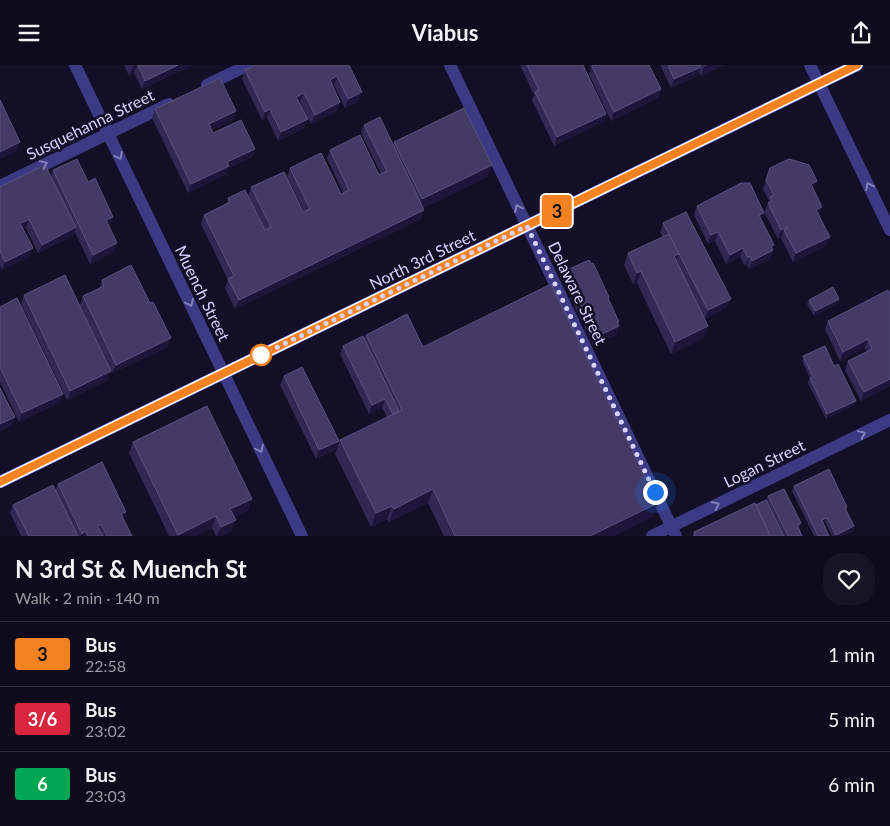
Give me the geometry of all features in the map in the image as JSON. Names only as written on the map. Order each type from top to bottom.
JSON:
[{"type":"main road","name":"North 3rd Street","points":[[0,482],[857,65]]},
{"type":"street","name":"Muench Street","points":[[75,65],[302,536]]},
{"type":"street","points":[[196,90],[248,65]]},
{"type":"street","name":"Delaware Street","points":[[450,65],[674,531]]},
{"type":"street","points":[[810,65],[890,230]]},
{"type":"street","name":"Susquehanna Street","points":[[0,186],[179,99]]},
{"type":"street","name":"Logan Street","points":[[652,536],[674,531],[890,420]]},
{"type":"building","points":[[138,65],[178,65],[145,81]]},
{"type":"building","points":[[255,65],[349,65],[362,92],[348,99],[337,76],[330,80],[340,102],[315,115],[304,93],[296,97],[308,119],[281,132],[270,109],[265,112],[245,70]]},
{"type":"building","points":[[527,65],[583,65],[606,114],[557,137],[535,92],[539,90]]},
{"type":"building","points":[[593,65],[649,65],[661,89],[614,112]]},
{"type":"building","points":[[668,65],[700,65],[701,67],[674,79]]},
{"type":"building","points":[[220,78],[236,111],[209,124],[213,133],[241,120],[255,149],[227,162],[229,166],[191,184],[155,109]]},
{"type":"building","points":[[0,100],[20,142],[0,152]]},
{"type":"building","points":[[464,108],[492,165],[422,199],[394,142]]},
{"type":"building","points":[[380,117],[424,210],[239,300],[228,279],[234,276],[204,215],[230,202],[228,198],[245,190],[265,230],[271,227],[251,187],[284,172],[303,212],[310,209],[290,168],[321,153],[341,194],[349,190],[330,150],[360,135],[379,175],[387,171],[364,125]]},
{"type":"building","points":[[77,159],[88,182],[95,178],[113,217],[106,220],[117,243],[93,255],[53,170]]},
{"type":"building","points":[[789,159],[809,165],[817,181],[811,184],[822,207],[816,210],[830,237],[796,253],[784,230],[788,228],[781,230],[768,203],[772,201],[770,197],[774,195],[766,180],[770,168]]},
{"type":"building","points":[[45,165],[76,227],[42,245],[29,219],[20,223],[33,248],[5,262],[0,251],[0,187]]},
{"type":"building","points":[[741,183],[750,183],[764,213],[759,215],[774,245],[771,246],[773,250],[752,261],[750,256],[748,258],[743,248],[730,255],[718,232],[711,235],[697,206]]},
{"type":"building","points":[[686,212],[731,299],[708,310],[663,223]]},
{"type":"building","points":[[669,234],[679,254],[674,256],[708,326],[675,342],[641,271],[637,273],[628,253]]},
{"type":"building","points":[[589,260],[591,264],[593,263],[619,322],[617,322],[619,326],[596,337],[565,271]]},
{"type":"building","points":[[131,265],[150,303],[153,302],[171,338],[116,365],[83,296],[104,286],[102,280]]},
{"type":"building","points":[[65,275],[111,371],[70,391],[24,295]]},
{"type":"building","points":[[551,284],[658,503],[590,536],[455,536],[433,489],[394,509],[392,506],[376,513],[340,440],[402,410],[366,335],[407,314],[423,347]]},
{"type":"building","points":[[833,287],[839,299],[815,311],[809,300]]},
{"type":"building","points":[[888,290],[890,293],[890,379],[864,392],[848,361],[872,349],[868,339],[843,352],[828,321]]},
{"type":"building","points":[[17,298],[63,394],[22,413],[0,367],[0,307]]},
{"type":"building","points":[[363,336],[399,411],[393,414],[385,399],[372,405],[343,346]]},
{"type":"building","points":[[825,346],[834,366],[838,364],[856,401],[827,414],[810,378],[813,377],[803,356]]},
{"type":"building","points":[[302,367],[339,441],[319,450],[284,376]]},
{"type":"building","points":[[0,388],[15,417],[0,424]]},
{"type":"building","points":[[207,406],[252,499],[230,509],[236,520],[221,527],[216,516],[178,535],[133,442]]},
{"type":"building","points":[[102,462],[126,512],[121,514],[132,536],[107,536],[101,524],[97,526],[103,536],[88,536],[86,531],[82,534],[58,484]]},
{"type":"building","points":[[829,469],[854,526],[836,535],[827,518],[822,520],[829,536],[818,536],[794,486]]},
{"type":"building","points":[[53,485],[78,536],[29,536],[13,505]]},
{"type":"building","points":[[784,489],[801,523],[797,525],[802,536],[788,536],[768,496]]},
{"type":"building","points":[[766,500],[784,536],[770,536],[756,505]]},
{"type":"building","points":[[755,503],[770,536],[695,536],[694,532]]},
{"type":"bus line","name":"3","points":[[0,482],[857,65]]},
{"type":"route","points":[[261,355],[253,359],[527,226],[655,492]]}]
